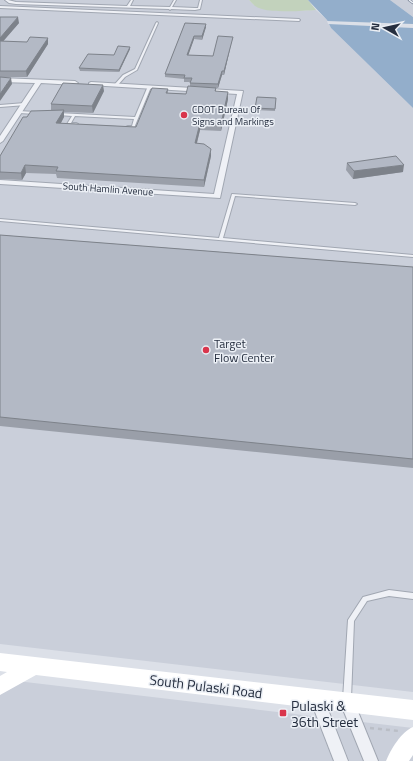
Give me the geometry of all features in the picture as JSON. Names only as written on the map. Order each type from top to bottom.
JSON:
[{"type":"main road","name":"South Pulaski Road","points":[[0,662],[413,710]]},
{"type":"main road","points":[[0,686],[34,666]]},
{"type":"main road","points":[[396,761],[410,734]]},
{"type":"street","points":[[0,80],[149,87]]},
{"type":"street","points":[[0,141],[39,82]]},
{"type":"street","name":"South Hamlin Avenue","points":[[0,182],[217,196],[241,92],[149,87]]},
{"type":"street","points":[[317,699],[341,761]]},
{"type":"street","points":[[347,702],[371,761]]},
{"type":"lane","points":[[6,0],[10,2],[45,4],[170,9],[199,8],[201,0]]},
{"type":"lane","points":[[45,4],[48,0]]},
{"type":"lane","points":[[86,6],[90,0]]},
{"type":"lane","points":[[128,7],[132,0]]},
{"type":"lane","points":[[170,9],[175,0]]},
{"type":"lane","points":[[0,7],[299,20]]},
{"type":"lane","points":[[116,86],[124,76],[136,70],[157,23]]},
{"type":"lane","points":[[125,127],[133,127],[149,87]]},
{"type":"lane","points":[[0,106],[25,104]]},
{"type":"lane","points":[[19,112],[43,113]]},
{"type":"lane","points":[[51,113],[136,118]]},
{"type":"lane","points":[[74,115],[69,124],[77,124]]},
{"type":"lane","points":[[222,239],[233,195],[355,204]]},
{"type":"lane","points":[[0,220],[413,256]]},
{"type":"lane","points":[[347,702],[350,620],[365,600],[389,593],[413,596]]},
{"type":"path","points":[[369,727],[410,734]]},
{"type":"shaded area","points":[[0,0],[249,0],[254,5],[293,11],[316,10],[327,20],[331,28],[413,108],[413,692],[0,644]]},
{"type":"shaded area","points":[[390,0],[413,0],[413,17]]},
{"type":"shaded area","points":[[0,679],[413,728],[413,761],[0,761]]},
{"type":"green space","points":[[249,0],[308,0],[316,10],[270,11],[254,5]]},
{"type":"water","points":[[308,0],[390,0],[413,17],[413,108],[331,28],[327,20]]},
{"type":"pier","points":[[327,21],[413,24],[413,28],[328,24]]},
{"type":"building","points":[[0,17],[18,17],[0,38]]},
{"type":"building","points":[[185,23],[206,24],[202,36],[194,36],[187,55],[213,56],[218,36],[233,37],[224,71],[222,71],[218,84],[190,83],[192,78],[184,78],[185,75],[165,74]]},
{"type":"building","points":[[30,37],[48,38],[26,71],[0,71],[0,41],[27,42]]},
{"type":"building","points":[[118,46],[130,47],[119,70],[79,68],[88,54],[114,55]]},
{"type":"building","points":[[0,77],[11,78],[0,94]]},
{"type":"building","points":[[63,83],[103,85],[92,106],[51,104]]},
{"type":"building","points":[[188,86],[216,88],[215,91],[228,92],[221,124],[200,123],[195,143],[204,144],[211,149],[204,180],[56,171],[58,167],[25,165],[21,173],[0,172],[0,156],[23,117],[27,117],[31,111],[64,110],[56,123],[136,127],[152,88],[168,89],[166,93],[186,94]]},
{"type":"building","points":[[257,97],[276,98],[275,109],[255,108]]},
{"type":"building","points":[[396,156],[404,165],[354,171],[347,163]]},
{"type":"building","name":"Target Flow Center","points":[[0,235],[413,267],[413,459],[0,417]]},
{"type":"railway","points":[[409,0],[413,3]]},
{"type":"place","name":"CDOT Bureau Of Signs and Markings","points":[[184,115]]},
{"type":"place","name":"Target Flow Center","points":[[206,350]]},
{"type":"place","name":"Pulaski & 36th Street","points":[[283,713]]}]
